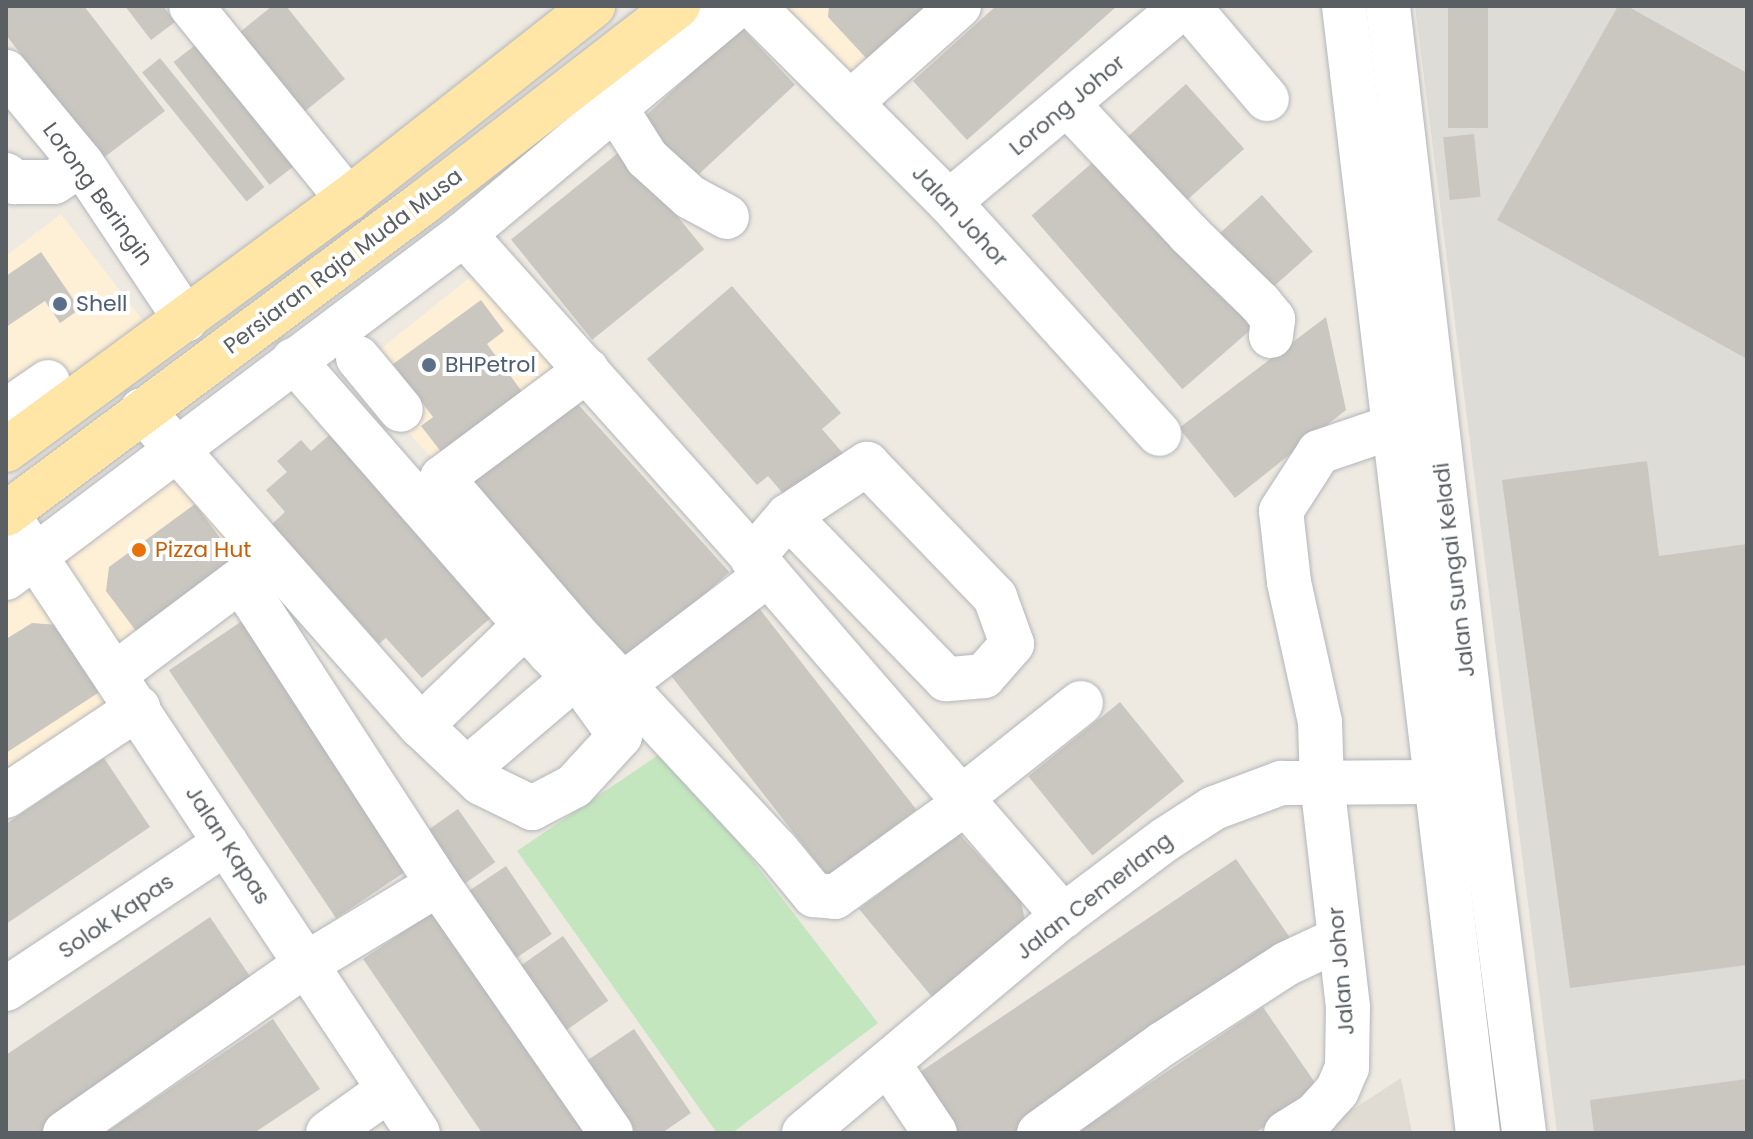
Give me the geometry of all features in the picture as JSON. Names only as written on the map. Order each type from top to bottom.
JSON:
[{"type":"main road","points":[[6,450],[348,199],[593,6]]},
{"type":"main road","name":"Persiaran Raja Muda Musa","points":[[6,514],[424,202],[678,6]]},
{"type":"street","points":[[191,6],[348,199]]},
{"type":"street","points":[[22,567],[180,451],[304,352],[456,239],[737,6]]},
{"type":"street","name":"Jalan Johor","points":[[753,6],[949,202],[1159,434]]},
{"type":"street","points":[[850,103],[959,6]]},
{"type":"street","name":"Lorong Johor","points":[[949,202],[1186,6],[1267,99]]},
{"type":"street","name":"Jalan Sungai Keladi","points":[[1344,6],[1478,1133]]},
{"type":"street","name":"Jalan Sungai Keladi","points":[[1388,6],[1473,734],[1524,1133]]},
{"type":"street","name":"Lorong Beringin","points":[[6,72],[82,164],[186,320]]},
{"type":"street","points":[[1068,105],[1189,234],[1260,303],[1273,319],[1271,336]]},
{"type":"street","points":[[616,109],[647,158],[690,197],[727,217]]},
{"type":"street","points":[[6,175],[14,182],[54,182],[82,164]]},
{"type":"street","points":[[424,202],[456,239],[587,370],[1063,916]]},
{"type":"street","points":[[256,569],[481,783],[532,808],[574,786],[620,736],[304,352],[262,321]]},
{"type":"street","points":[[358,358],[401,410]]},
{"type":"street","points":[[587,370],[442,478],[622,685],[776,849],[814,895],[835,897],[962,801],[1081,703]]},
{"type":"street","points":[[6,411],[48,382]]},
{"type":"street","points":[[142,410],[180,451],[256,569],[438,884],[611,1133]]},
{"type":"street","name":"Jalan Johor","points":[[1286,1133],[1337,1091],[1347,1068],[1348,1007],[1322,783],[1320,722],[1289,582],[1281,511],[1319,452],[1395,426]]},
{"type":"street","points":[[622,685],[760,566],[788,516],[867,464],[995,597],[1012,644],[984,676],[946,679],[788,516]]},
{"type":"street","name":"Jalan Kapas","points":[[6,514],[22,567],[127,691],[418,1133]]},
{"type":"street","points":[[6,796],[127,691],[256,569]]},
{"type":"street","points":[[421,726],[511,639],[531,631]]},
{"type":"street","points":[[467,769],[574,678]]},
{"type":"street","name":"Jalan Cemerlang","points":[[804,1133],[1063,916],[1166,839],[1214,808],[1281,783],[1435,782]]},
{"type":"street","name":"Solok Kapas","points":[[6,989],[226,843]]},
{"type":"street","points":[[65,1133],[306,964],[438,884]]},
{"type":"street","points":[[1039,1133],[1164,1043],[1286,964],[1339,939]]},
{"type":"street","points":[[888,1063],[935,1133]]},
{"type":"street","points":[[328,1133],[388,1090]]},
{"type":"shaded area","points":[[770,6],[945,6],[854,89]]},
{"type":"shaded area","points":[[1415,6],[1747,6],[1747,1133],[1557,1133]]},
{"type":"shaded area","points":[[61,214],[148,327],[6,429],[6,256]]},
{"type":"shaded area","points":[[473,275],[566,375],[441,468],[353,371]]},
{"type":"shaded area","points":[[179,461],[258,554],[102,674],[123,707],[6,786],[6,589]]},
{"type":"shaded area","points":[[1401,1078],[1412,1133],[1317,1133]]},
{"type":"green space","points":[[667,749],[878,1023],[732,1133],[717,1133],[517,851]]},
{"type":"building","points":[[6,6],[84,6],[165,111],[102,159],[6,35]]},
{"type":"building","points":[[125,6],[163,6],[175,22],[151,40]]},
{"type":"building","points":[[272,6],[286,6],[345,79],[304,112],[240,32]]},
{"type":"building","points":[[829,6],[950,6],[879,72],[828,17]]},
{"type":"building","points":[[996,6],[1117,6],[967,140],[913,81]]},
{"type":"building","points":[[1448,6],[1488,6],[1488,128],[1448,128]]},
{"type":"building","points":[[1618,6],[1627,6],[1747,73],[1747,359],[1497,220]]},
{"type":"building","points":[[741,27],[795,85],[693,180],[639,122]]},
{"type":"building","points":[[198,43],[294,166],[270,185],[174,62]]},
{"type":"building","points":[[160,58],[264,187],[247,201],[142,72]]},
{"type":"building","points":[[1186,84],[1244,149],[1182,205],[1124,140]]},
{"type":"building","points":[[1474,134],[1481,197],[1450,200],[1443,137]]},
{"type":"building","points":[[623,149],[704,249],[592,340],[511,240]]},
{"type":"building","points":[[1107,150],[1258,324],[1182,389],[1032,216]]},
{"type":"building","points":[[1262,195],[1313,251],[1270,290],[1220,233]]},
{"type":"building","points":[[41,252],[80,309],[60,323],[45,301],[6,327],[6,276]]},
{"type":"building","points":[[732,286],[841,413],[822,429],[847,458],[792,504],[768,476],[757,485],[647,359]]},
{"type":"building","points":[[481,300],[504,331],[487,344],[523,393],[442,453],[421,426],[433,417],[393,364]]},
{"type":"building","points":[[1326,317],[1346,410],[1235,498],[1179,428]]},
{"type":"building","points":[[568,393],[729,572],[627,664],[466,485]]},
{"type":"building","points":[[335,430],[494,615],[422,678],[386,638],[379,644],[272,524],[285,512],[266,490],[287,472],[277,461],[301,440],[311,451]]},
{"type":"building","points":[[1647,461],[1659,556],[1747,544],[1747,965],[1570,988],[1502,480]]},
{"type":"building","points":[[195,504],[235,558],[136,631],[106,591],[109,567]]},
{"type":"building","points":[[755,603],[916,809],[829,878],[668,671]]},
{"type":"building","points":[[251,615],[418,863],[336,918],[169,670]]},
{"type":"building","points":[[32,623],[58,625],[101,691],[6,753],[6,639]]},
{"type":"building","points":[[1120,702],[1184,781],[1092,856],[1028,776]]},
{"type":"building","points":[[104,758],[150,827],[6,924],[6,824]]},
{"type":"building","points":[[458,809],[495,862],[458,888],[421,835]]},
{"type":"building","points":[[959,834],[1021,901],[1027,930],[937,1003],[859,909]]},
{"type":"building","points":[[1236,859],[1297,948],[1022,1133],[953,1133],[914,1076]]},
{"type":"building","points":[[506,866],[552,934],[509,963],[463,895]]},
{"type":"building","points":[[439,908],[593,1133],[482,1133],[363,959]]},
{"type":"building","points":[[210,917],[258,988],[44,1133],[6,1133],[6,1055]]},
{"type":"building","points":[[563,936],[608,1001],[558,1036],[513,971]]},
{"type":"building","points":[[1263,1007],[1320,1090],[1255,1133],[1076,1133]]},
{"type":"building","points":[[273,1019],[320,1089],[254,1133],[105,1133]]},
{"type":"building","points":[[634,1029],[691,1113],[662,1133],[633,1133],[585,1062]]},
{"type":"building","points":[[1747,1079],[1747,1133],[1594,1133],[1590,1100]]},
{"type":"place","name":"Shell","points":[[60,304]]},
{"type":"place","name":"BHPetrol","points":[[429,365]]},
{"type":"place","name":"Pizza Hut","points":[[139,550]]}]
